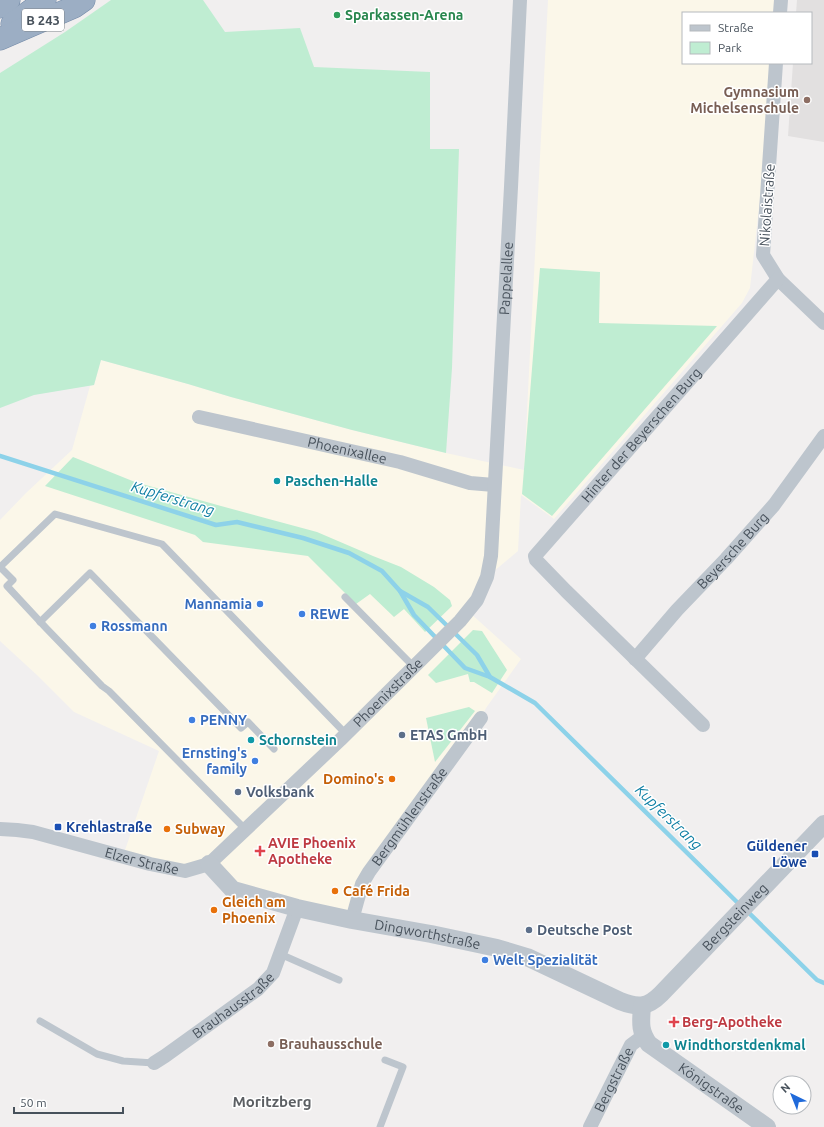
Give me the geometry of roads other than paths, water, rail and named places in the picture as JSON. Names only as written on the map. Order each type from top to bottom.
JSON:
[{"type":"highway","points":[[0,7],[9,0]]},
{"type":"highway","points":[[0,33],[45,0]]},
{"type":"highway","name":"B 243","points":[[0,38],[74,7],[84,0]]},
{"type":"street","name":"Pappelallee","points":[[491,556],[520,0]]},
{"type":"street","points":[[780,12],[781,0]]},
{"type":"street","name":"Nikolaistraße","points":[[776,64],[763,255],[778,279],[824,323]]},
{"type":"street","name":"Hinter der Beyerschen Burg","points":[[635,659],[566,591],[536,560],[535,556],[778,279]]},
{"type":"street","name":"Phoenixallee","points":[[199,417],[400,462],[470,483],[494,485]]},
{"type":"street","name":"Beyersche Burg","points":[[635,659],[677,610],[726,559],[774,505],[824,436]]},
{"type":"street","name":"Phoenixstraße","points":[[209,864],[346,734],[460,621],[477,600],[487,577],[491,556]]},
{"type":"street","points":[[635,659],[703,725]]},
{"type":"street","name":"Bergmühlenstraße","points":[[352,920],[362,884],[369,872],[481,718]]},
{"type":"street","name":"Bergsteinweg","points":[[642,1006],[652,1002],[662,994],[824,824]]},
{"type":"street","name":"Elzer Straße","points":[[0,829],[34,832],[150,864],[185,871],[209,864]]},
{"type":"street","points":[[209,864],[233,890],[297,908]]},
{"type":"street","name":"Dingworthstraße","points":[[297,908],[497,948],[527,957],[620,1001],[634,1006],[642,1006]]},
{"type":"street","name":"Brauhausstraße","points":[[154,1063],[258,989],[273,973],[297,908]]},
{"type":"street","points":[[642,1006],[641,1028],[643,1036]]},
{"type":"street","name":"Bergstraße","points":[[590,1127],[631,1045],[643,1036]]},
{"type":"street","name":"Königstraße","points":[[643,1036],[654,1048],[767,1127]]},
{"type":"lane","points":[[246,830],[40,622],[7,586],[13,580],[0,566],[55,514],[162,544],[346,734]]},
{"type":"lane","points":[[40,622],[90,573],[241,728],[248,722],[274,749]]},
{"type":"lane","points":[[345,597],[414,667]]},
{"type":"lane","points":[[280,954],[339,980]]},
{"type":"lane","points":[[40,1021],[97,1054],[123,1061],[154,1063]]},
{"type":"lane","points":[[380,1127],[403,1066],[385,1060]]},
{"type":"waterway","name":"Kupferstrang","points":[[0,456],[216,525],[237,522],[303,538],[349,553],[382,571],[400,591],[428,607],[477,655],[490,677],[535,703],[741,906]]},
{"type":"waterway","name":"Kupferstrang","points":[[400,591],[414,615],[465,668],[490,677]]},
{"type":"waterway","name":"Kupferstrang","points":[[747,911],[817,980],[824,983]]},
{"type":"place","name":"Sparkassen-Arena","points":[[337,15]]},
{"type":"place","name":"Gymnasium Michelsenschule","points":[[807,100]]},
{"type":"place","name":"Paschen-Halle","points":[[277,481]]},
{"type":"place","name":"Mannamia","points":[[260,604]]},
{"type":"place","name":"REWE","points":[[302,614]]},
{"type":"place","name":"Rossmann","points":[[93,626]]},
{"type":"place","name":"PENNY","points":[[192,720]]},
{"type":"place","name":"ETAS GmbH","points":[[402,735]]},
{"type":"place","name":"Schornstein","points":[[251,740]]},
{"type":"place","name":"Ernsting's family","points":[[255,761]]},
{"type":"place","name":"Domino's","points":[[392,779]]},
{"type":"place","name":"Volksbank","points":[[238,792]]},
{"type":"place","name":"Krehlastraße","points":[[58,827]]},
{"type":"place","name":"Subway","points":[[167,829]]},
{"type":"place","name":"AVIE Phoenix Apotheke","points":[[260,851]]},
{"type":"place","name":"Güldener Löwe","points":[[815,854]]},
{"type":"place","name":"Café Frida","points":[[335,891]]},
{"type":"place","name":"Gleich am Phoenix","points":[[214,910]]},
{"type":"place","name":"Deutsche Post","points":[[529,930]]},
{"type":"place","name":"Welt Spezialität","points":[[485,960]]},
{"type":"place","name":"Berg-Apotheke","points":[[674,1022]]},
{"type":"place","name":"Brauhausschule","points":[[271,1044]]},
{"type":"place","name":"Windthorstdenkmal","points":[[666,1045]]},
{"type":"district","name":"Moritzberg","points":[[272,1101]]}]
